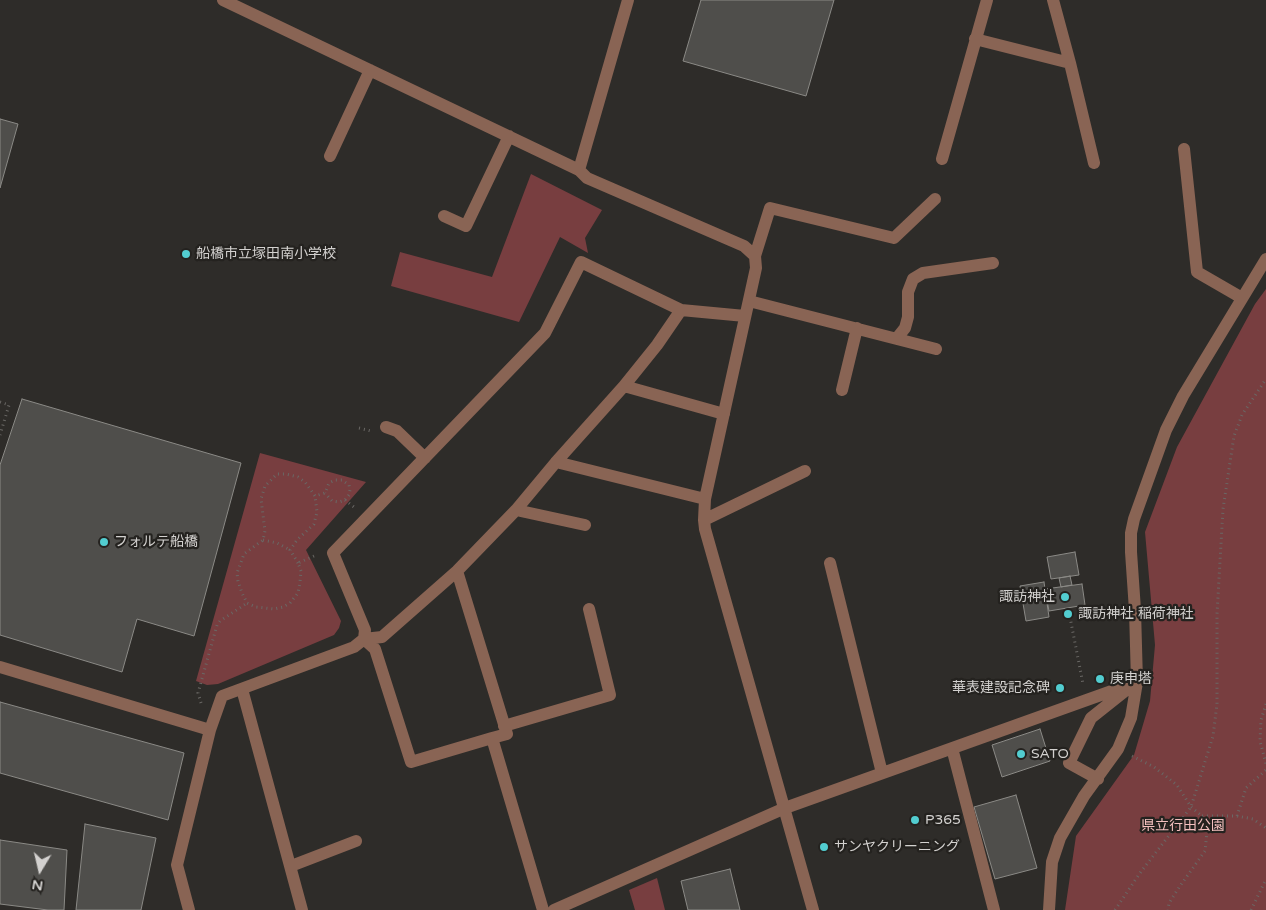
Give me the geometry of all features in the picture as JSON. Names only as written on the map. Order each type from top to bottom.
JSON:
[{"type":"street","points":[[223,0],[580,170],[587,178],[744,246],[755,256]]},
{"type":"street","points":[[580,170],[628,0]]},
{"type":"street","points":[[942,159],[987,0]]},
{"type":"street","points":[[1053,0],[1094,163]]},
{"type":"street","points":[[975,39],[1070,63]]},
{"type":"street","points":[[330,156],[370,70]]},
{"type":"street","points":[[444,216],[466,226],[509,136]]},
{"type":"street","points":[[1184,149],[1197,272],[1242,298]]},
{"type":"street","points":[[813,910],[705,529],[705,499],[756,268],[755,256],[770,208],[894,238],[935,199]]},
{"type":"street","points":[[1049,910],[1052,862],[1060,838],[1077,808],[1118,749],[1131,718],[1136,682],[1135,610],[1131,552],[1131,533],[1134,519],[1166,430],[1188,388],[1266,259]]},
{"type":"street","points":[[364,639],[365,630],[333,553],[546,333],[581,262],[681,310],[745,316]]},
{"type":"street","points":[[897,338],[906,328],[909,305],[908,292],[913,280],[923,273],[993,262]]},
{"type":"street","points":[[749,301],[936,349]]},
{"type":"street","points":[[188,910],[176,865],[210,730],[222,696],[354,647],[364,639],[382,637],[457,571],[516,510],[624,386],[657,345],[681,310]]},
{"type":"street","points":[[842,390],[857,328]]},
{"type":"street","points":[[624,386],[724,414]]},
{"type":"street","points":[[386,427],[397,431],[425,458]]},
{"type":"street","points":[[556,462],[705,499]]},
{"type":"street","points":[[704,520],[805,471]]},
{"type":"street","points":[[516,510],[585,525]]},
{"type":"street","points":[[830,563],[882,773]]},
{"type":"street","points":[[364,639],[375,649],[411,762],[507,734],[457,571]]},
{"type":"street","points":[[504,726],[610,695],[588,609]]},
{"type":"street","points":[[0,667],[210,730]]},
{"type":"street","points":[[554,910],[785,808],[1136,682]]},
{"type":"street","points":[[1098,779],[1069,763],[1091,718],[1136,682]]},
{"type":"street","points":[[242,689],[302,910]]},
{"type":"street","points":[[492,738],[543,910]]},
{"type":"street","points":[[952,748],[994,910]]},
{"type":"street","points":[[290,866],[356,841]]},
{"type":"path","points":[[1115,910],[1140,873],[1191,807],[1213,736],[1217,704],[1219,576],[1224,509],[1234,436],[1242,414],[1266,379]]},
{"type":"path","points":[[0,402],[9,405],[0,435]]},
{"type":"path","points":[[263,540],[277,543],[290,550],[298,563],[300,571],[298,592],[290,603],[274,609],[256,607],[247,603],[238,581],[238,573],[244,554],[263,540],[265,531],[261,499],[265,486],[277,474],[298,477],[311,488],[315,496],[317,512],[314,524],[297,540],[290,550]]},
{"type":"path","points":[[335,480],[342,480],[349,485],[349,495],[345,500],[339,502],[332,501],[325,493],[329,483],[335,480]]},
{"type":"path","points":[[315,496],[325,493]]},
{"type":"path","points":[[345,500],[354,508]]},
{"type":"path","points":[[298,563],[314,556]]},
{"type":"path","points":[[202,706],[198,693],[218,625],[226,616],[247,603]]},
{"type":"path","points":[[1069,612],[1087,699]]},
{"type":"path","points":[[1266,704],[1261,720],[1260,741],[1266,764]]},
{"type":"path","points":[[1118,749],[1154,767],[1177,785],[1191,807],[1202,816],[1207,832],[1205,851],[1169,903],[1168,910]]},
{"type":"path","points":[[1237,816],[1246,788],[1266,770]]},
{"type":"path","points":[[1202,816],[1237,816],[1253,819],[1266,828]]},
{"type":"path","points":[[1251,910],[1266,879]]},
{"type":"green space","points":[[531,174],[602,210],[585,238],[588,253],[560,237],[519,322],[391,286],[400,252],[492,277]]},
{"type":"green space","name":"県立行田公園","points":[[1266,289],[1266,910],[1065,910],[1076,836],[1134,755],[1150,701],[1155,645],[1145,532],[1177,447],[1255,304]]},
{"type":"green space","points":[[260,453],[366,482],[306,550],[341,621],[334,635],[218,684],[207,685],[196,681]]},
{"type":"green space","points":[[657,878],[665,910],[635,910],[629,890]]},
{"type":"building","points":[[701,0],[834,0],[806,96],[683,61]]},
{"type":"building","points":[[0,119],[18,124],[0,188]]},
{"type":"building","points":[[22,399],[241,463],[194,636],[137,619],[122,672],[0,635],[0,465]]},
{"type":"building","points":[[1075,552],[1079,575],[1051,579],[1047,557]]},
{"type":"building","points":[[1070,576],[1072,585],[1061,587],[1059,578]]},
{"type":"building","points":[[1044,582],[1049,617],[1026,621],[1020,586]]},
{"type":"building","name":"諏訪神社","points":[[1082,584],[1085,605],[1049,611],[1045,589]]},
{"type":"building","points":[[0,702],[184,753],[168,820],[0,773]]},
{"type":"building","points":[[1040,729],[1050,761],[1002,777],[992,745]]},
{"type":"building","points":[[1016,795],[1037,868],[995,879],[974,807]]},
{"type":"building","points":[[85,824],[156,838],[141,910],[76,910]]},
{"type":"building","points":[[0,840],[67,850],[64,910],[0,904]]},
{"type":"building","points":[[730,869],[740,910],[688,910],[681,881]]},
{"type":"place","name":"船橋市立塚田南小学校","points":[[186,254]]},
{"type":"place","name":"フォルテ船橋","points":[[104,542]]},
{"type":"place","name":"諏訪神社","points":[[1065,597]]},
{"type":"place","name":"諏訪神社 稲荷神社","points":[[1068,614]]},
{"type":"place","name":"庚申塔","points":[[1100,679]]},
{"type":"place","name":"華表建設記念碑","points":[[1060,688]]},
{"type":"place","name":"SATO","points":[[1021,754]]},
{"type":"place","name":"P365","points":[[915,820]]},
{"type":"place","name":"サンヤクリーニング","points":[[824,847]]}]
